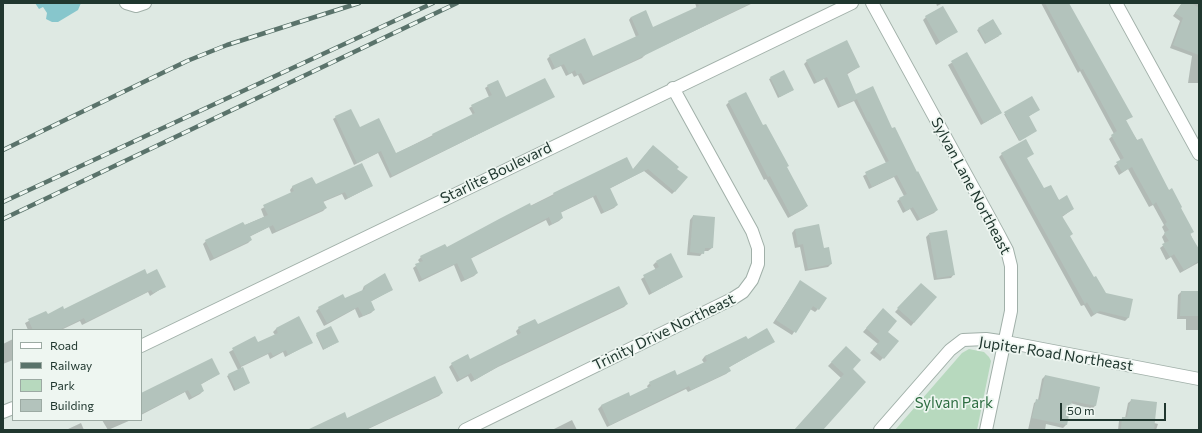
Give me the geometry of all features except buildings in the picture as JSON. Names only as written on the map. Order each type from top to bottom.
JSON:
[{"type":"street","points":[[127,4],[136,6],[145,3]]},
{"type":"street","name":"Starlite Boulevard","points":[[142,346],[673,88],[852,3]]},
{"type":"street","name":"Sylvan Lane Northeast","points":[[872,3],[1007,250],[1011,266],[1011,311],[1006,342],[986,430]]},
{"type":"street","points":[[1116,3],[1199,154]]},
{"type":"street","name":"Trinity Drive Northeast","points":[[465,430],[480,427],[732,299],[743,292],[752,280],[758,264],[758,248],[752,231],[673,88]]},
{"type":"street","name":"Jupiter Road Northeast","points":[[880,430],[950,350],[963,340],[1006,342],[1199,378]]},
{"type":"green space","name":"Sylvan Park","points":[[969,349],[984,352],[991,361],[977,430],[895,430],[962,353]]},
{"type":"water","points":[[35,3],[81,3],[78,10],[58,22],[52,22],[46,19],[47,13],[43,7],[39,9]]},
{"type":"railway","points":[[3,150],[187,61],[227,45],[359,3]]},
{"type":"railway","points":[[3,202],[433,3]]},
{"type":"railway","points":[[3,219],[457,3]]}]
